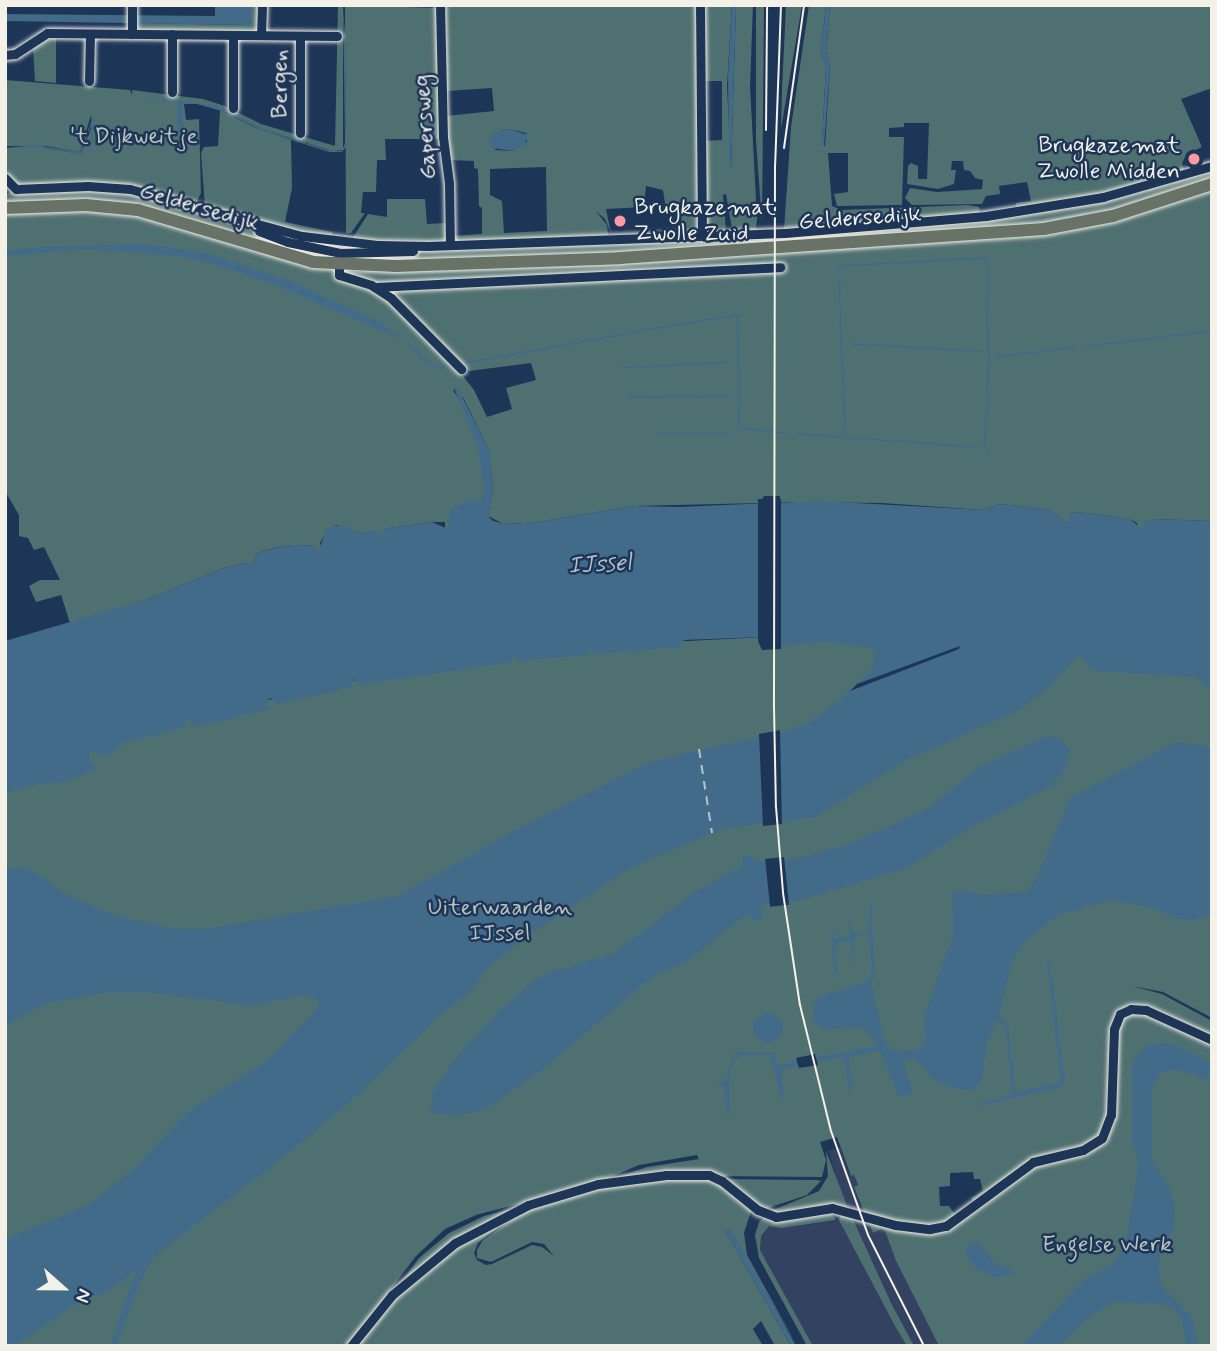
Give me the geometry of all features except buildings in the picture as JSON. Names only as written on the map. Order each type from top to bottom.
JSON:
[{"type":"main road","name":"Geldersedijk","points":[[5,208],[86,205],[138,210],[276,253],[396,266],[620,258],[1044,229],[1113,216],[1212,184]]},
{"type":"street","points":[[261,35],[262,5]]},
{"type":"street","name":"Gapersweg","points":[[440,5],[443,145],[449,183],[450,245]]},
{"type":"street","points":[[700,5],[702,236]]},
{"type":"street","points":[[132,6],[132,32]]},
{"type":"street","points":[[5,55],[15,54],[43,34],[132,32],[337,36]]},
{"type":"street","points":[[89,81],[90,34]]},
{"type":"street","points":[[172,34],[172,92]]},
{"type":"street","points":[[233,35],[233,108]]},
{"type":"street","name":"Bergen","points":[[300,36],[300,133]]},
{"type":"street","name":"Geldersedijk","points":[[5,178],[16,189],[88,186],[130,190],[172,199],[251,224],[337,241],[428,246],[785,233],[1026,211],[1121,193],[1212,166]]},
{"type":"street","name":"Geldersedijk","points":[[251,224],[261,232],[339,259],[428,246]]},
{"type":"street","name":"Geldersedijk","points":[[339,259],[341,277],[375,287],[391,298],[461,369]]},
{"type":"street","name":"Geldersedijk","points":[[375,287],[781,267]]},
{"type":"street","points":[[351,1346],[392,1295],[455,1243],[517,1210],[563,1193],[633,1179],[706,1175],[722,1181],[758,1210],[776,1217],[826,1208],[849,1211],[890,1224],[930,1229],[943,1227],[1033,1162],[1094,1145],[1104,1135],[1110,1120],[1114,1029],[1118,1017],[1127,1010],[1153,1012],[1212,1040]]},
{"type":"shaded area","points":[[840,1147],[850,1176],[854,1175],[858,1185],[855,1186],[866,1217],[850,1213],[838,1182],[828,1151]]},
{"type":"shaded area","points":[[851,1215],[868,1220],[885,1231],[896,1261],[939,1346],[813,1346],[760,1250],[761,1236],[769,1226],[789,1227],[842,1220]]},
{"type":"green space","points":[[251,5],[259,5],[259,22],[255,26],[259,26],[257,31],[137,32],[137,23],[248,25],[251,22]]},
{"type":"green space","name":"'t Dijkweitje","points":[[338,5],[343,5],[343,150],[332,151],[265,130],[217,107],[178,101],[182,127],[181,103],[184,104],[186,120],[199,119],[201,193],[196,203],[135,187],[18,185],[5,175],[5,148],[45,148],[81,154],[92,126],[91,115],[80,152],[46,146],[5,146],[5,80],[130,90],[132,95],[132,90],[203,99],[225,106],[261,124],[335,146]]},
{"type":"green space","points":[[345,5],[437,8],[441,139],[385,139],[386,160],[377,160],[376,192],[363,192],[361,213],[365,213],[351,233],[346,233]]},
{"type":"green space","points":[[446,5],[698,5],[699,232],[676,233],[675,210],[666,210],[663,190],[646,186],[644,207],[606,209],[611,233],[605,219],[596,211],[607,225],[608,235],[454,241],[452,236],[482,234],[482,208],[479,206],[478,169],[474,168],[474,161],[449,160],[446,116],[494,111],[492,88],[447,91]],"holes":[[[509,129],[526,133],[527,142],[513,151],[495,150],[501,131]],[[546,167],[547,231],[504,233],[502,201],[490,195],[490,169]]]},
{"type":"green space","points":[[702,5],[732,5],[727,86],[731,170],[736,5],[753,5],[750,86],[757,219],[756,227],[746,224],[757,228],[757,232],[732,229],[726,194],[723,195],[726,230],[722,233],[706,232],[703,141],[722,140],[722,81],[702,81]]},
{"type":"green space","points":[[756,5],[764,5],[762,223],[756,141]]},
{"type":"green space","points":[[786,5],[802,5],[781,129],[782,89]]},
{"type":"green space","points":[[809,5],[826,5],[821,53],[826,65],[822,144],[825,146],[830,67],[826,52],[830,5],[1212,5],[1212,88],[1181,99],[1202,147],[1187,154],[1182,163],[1185,171],[1096,196],[1017,210],[1016,203],[1031,201],[1027,182],[999,186],[1000,194],[986,196],[982,204],[912,205],[905,198],[910,188],[937,192],[982,189],[983,180],[964,170],[963,161],[952,161],[951,170],[956,170],[954,184],[938,189],[907,184],[908,166],[911,163],[918,166],[918,179],[927,179],[929,123],[904,123],[904,127],[889,128],[889,137],[904,137],[902,205],[837,206],[834,194],[848,192],[848,153],[828,153],[832,206],[841,210],[968,205],[979,207],[980,213],[784,230],[791,127]]},
{"type":"green space","points":[[56,38],[56,83],[35,81],[33,47],[44,39]]},
{"type":"green space","points":[[220,110],[254,127],[291,140],[292,188],[285,222],[332,232],[333,236],[292,231],[205,206],[201,153],[204,147],[218,146]]},
{"type":"green space","points":[[1212,169],[1212,180],[1128,207],[1026,226],[647,252],[436,261],[343,259],[431,250],[813,236],[991,219],[1121,198]]},
{"type":"green space","points":[[1212,188],[1212,521],[1154,519],[1145,522],[1145,531],[1139,531],[1137,523],[1130,519],[1078,512],[1071,513],[1067,524],[1051,510],[1001,504],[983,510],[882,503],[780,502],[780,496],[764,496],[760,503],[634,506],[526,524],[502,523],[488,516],[493,490],[489,451],[464,399],[456,388],[453,390],[473,420],[482,452],[485,486],[482,503],[451,512],[452,529],[445,530],[445,522],[389,528],[385,530],[387,540],[379,542],[377,532],[358,533],[336,525],[327,530],[320,543],[323,555],[317,557],[313,545],[279,547],[257,553],[251,567],[245,563],[221,569],[152,598],[70,623],[61,595],[36,602],[29,586],[40,580],[60,580],[44,547],[34,550],[28,538],[19,536],[19,515],[5,491],[5,213],[73,209],[141,214],[290,260],[335,268],[341,279],[362,281],[344,272],[614,262],[1027,234],[1110,220]],"holes":[[[458,361],[469,371],[531,363],[536,380],[506,388],[512,409],[487,417],[474,390],[454,365]]]},
{"type":"green space","points":[[55,189],[128,191],[241,223],[263,234],[333,255],[336,259],[318,259],[175,216],[5,203],[5,193]]},
{"type":"green space","points":[[387,199],[425,199],[427,224],[447,223],[446,241],[404,244],[352,239],[368,214],[387,217]]},
{"type":"green space","name":"Uiterwaarden IJssel","points":[[781,636],[1212,659],[1212,1018],[1163,992],[1132,986],[1162,994],[1212,1021],[1212,1346],[939,1346],[896,1261],[885,1231],[881,1229],[873,1233],[854,1187],[858,1185],[854,1175],[851,1176],[837,1137],[820,1142],[826,1160],[822,1177],[714,1176],[610,1180],[647,1167],[699,1159],[697,1155],[639,1165],[596,1183],[476,1215],[445,1229],[416,1256],[348,1346],[5,1346],[5,784],[92,747],[189,718],[356,680],[514,654],[593,646]],"holes":[[[781,733],[784,820],[764,822],[759,738]],[[973,1172],[974,1179],[980,1179],[983,1191],[971,1198],[974,1201],[956,1216],[949,1206],[940,1206],[939,1187],[950,1186],[950,1173]]]},
{"type":"green space","points":[[826,1151],[848,1208],[784,1216],[771,1211],[819,1191],[828,1176]]},
{"type":"green space","points":[[697,1177],[718,1181],[752,1208],[744,1233],[747,1255],[797,1346],[729,1230],[726,1232],[791,1346],[771,1346],[774,1344],[761,1321],[753,1329],[763,1346],[353,1346],[370,1330],[369,1327],[401,1290],[450,1249],[512,1216],[478,1243],[474,1253],[477,1260],[486,1265],[492,1264],[532,1245],[542,1247],[554,1256],[544,1244],[532,1242],[491,1262],[477,1258],[477,1250],[483,1240],[534,1205],[562,1194],[645,1179]]},
{"type":"green space","points":[[721,1179],[821,1181],[807,1195],[762,1210]]},
{"type":"green space","points":[[516,1208],[496,1218],[397,1288],[419,1258],[449,1233],[484,1216]]},
{"type":"green space","points":[[830,1212],[836,1220],[782,1228],[769,1226],[761,1236],[760,1250],[813,1346],[807,1346],[759,1258],[755,1235],[759,1222],[766,1216]]},
{"type":"green space","points":[[841,1213],[850,1213],[914,1346],[907,1346],[895,1326],[839,1220]]},
{"type":"water","points":[[215,5],[251,5],[251,22],[248,25],[5,21],[5,14],[215,16]]},
{"type":"water","points":[[343,5],[346,147],[342,152],[329,152],[261,130],[222,111],[197,104],[181,104],[183,125],[178,134],[177,103],[138,96],[197,103],[218,107],[265,130],[327,150],[342,151],[345,143]]},
{"type":"water","points":[[732,5],[736,5],[729,170],[728,75]]},
{"type":"water","points":[[826,5],[830,5],[826,52],[830,67],[824,146],[826,65],[821,53]]},
{"type":"water","points":[[94,114],[92,152],[87,151],[91,148],[91,125],[81,154],[45,148],[5,148],[35,145],[80,152]]},
{"type":"water","points":[[509,129],[528,135],[525,145],[513,151],[491,148],[489,141],[494,133]]},
{"type":"water","points":[[145,244],[207,253],[293,282],[379,322],[404,340],[278,286],[218,265],[178,256],[86,249],[5,256],[5,251],[37,247]]},
{"type":"water","name":"IJssel","points":[[454,388],[459,390],[489,451],[493,490],[488,516],[493,521],[502,523],[526,524],[634,506],[679,507],[819,501],[983,510],[1001,504],[1051,510],[1065,522],[1069,521],[1071,513],[1078,512],[1130,519],[1143,530],[1145,522],[1154,519],[1212,521],[1212,692],[1201,680],[1193,677],[1096,671],[1088,667],[1083,658],[1077,657],[1048,688],[1018,711],[905,761],[816,817],[722,829],[627,870],[525,938],[488,968],[470,992],[438,1017],[361,1092],[299,1145],[154,1257],[139,1284],[116,1346],[110,1346],[136,1270],[107,1292],[80,1301],[15,1346],[5,1346],[5,1239],[86,1206],[132,1171],[190,1110],[264,1063],[317,1009],[319,1000],[303,995],[252,1006],[155,993],[102,993],[44,1004],[5,1026],[5,870],[26,867],[73,898],[117,916],[171,928],[205,929],[398,896],[524,825],[644,764],[786,732],[811,721],[840,700],[873,668],[875,651],[869,647],[824,642],[763,647],[762,637],[684,640],[680,647],[595,654],[591,646],[589,655],[517,661],[514,654],[511,662],[360,685],[354,679],[349,688],[278,704],[272,698],[267,700],[269,709],[196,727],[187,718],[184,728],[126,742],[106,756],[100,757],[95,752],[90,752],[89,758],[96,769],[62,783],[38,784],[5,793],[5,641],[152,598],[221,569],[245,563],[251,566],[257,553],[280,547],[313,545],[319,551],[325,532],[333,526],[345,526],[358,533],[379,531],[382,540],[383,531],[389,528],[432,522],[448,529],[451,509],[471,499],[482,503],[484,487],[478,447]]},
{"type":"water","points":[[1048,735],[1062,740],[1070,751],[1066,768],[1052,786],[974,826],[909,867],[805,899],[764,905],[761,908],[763,919],[755,922],[747,914],[685,963],[656,974],[544,1068],[496,1103],[478,1112],[458,1115],[437,1114],[430,1109],[434,1090],[455,1059],[500,1010],[535,980],[547,973],[615,953],[695,891],[739,868],[743,863],[742,857],[749,856],[761,862],[790,860],[849,844],[929,808],[977,768]]},
{"type":"water","points":[[1175,742],[1212,747],[1212,914],[1194,920],[1177,919],[1160,910],[1112,900],[1059,915],[1024,942],[1012,961],[999,1014],[1008,1024],[1016,1092],[1061,1082],[1047,960],[1050,962],[1065,1081],[1061,1087],[980,1106],[981,1103],[1013,1095],[1005,1026],[997,1019],[988,1041],[981,1081],[973,1090],[957,1089],[934,1080],[913,1058],[904,1062],[912,1093],[899,1097],[880,1051],[849,1057],[852,1091],[849,1090],[844,1057],[781,1069],[784,1095],[781,1098],[770,1055],[745,1055],[735,1058],[729,1078],[730,1113],[727,1115],[724,1088],[714,1080],[725,1083],[733,1056],[738,1052],[772,1052],[778,1065],[875,1046],[875,1039],[862,1028],[821,1029],[814,1020],[813,1005],[816,998],[866,982],[872,974],[868,931],[853,938],[855,968],[850,940],[835,944],[837,973],[834,973],[831,927],[835,940],[849,936],[849,916],[853,934],[869,929],[869,905],[876,898],[871,907],[875,971],[871,983],[884,1040],[893,1051],[920,1050],[925,1041],[924,1017],[953,935],[952,893],[959,890],[987,895],[1028,891],[1039,873],[1070,798]]},
{"type":"water","points":[[768,1013],[774,1014],[782,1022],[782,1034],[774,1042],[768,1043],[762,1042],[754,1034],[753,1028],[754,1022],[762,1014]]},
{"type":"water","points":[[1146,1045],[1176,1045],[1212,1063],[1212,1080],[1174,1069],[1160,1073],[1152,1087],[1152,1160],[1171,1191],[1175,1210],[1173,1231],[1160,1255],[1159,1279],[1164,1289],[1192,1316],[1198,1346],[1186,1346],[1182,1319],[1173,1308],[1160,1304],[1113,1302],[1084,1321],[1060,1346],[1021,1346],[1084,1280],[1112,1265],[1125,1246],[1139,1163],[1132,1140],[1132,1064]]},
{"type":"water","points":[[729,1230],[796,1346],[791,1346],[726,1232]]},
{"type":"water","points":[[975,1242],[982,1246],[995,1264],[1009,1268],[1014,1275],[993,1277],[977,1270],[965,1253],[969,1244]]},
{"type":"pier","points":[[758,499],[781,499],[781,649],[762,650],[758,641]]},
{"type":"pier","points":[[960,646],[959,649],[850,691],[857,684]]},
{"type":"pier","points":[[780,730],[782,824],[763,826],[759,734]]},
{"type":"pier","points":[[784,857],[789,905],[770,907],[765,859]]},
{"type":"pier","points":[[815,1054],[818,1065],[799,1068],[796,1058]]},
{"type":"waterway","points":[[839,270],[840,266],[987,258],[988,357]]},
{"type":"waterway","points":[[839,280],[845,436]]},
{"type":"waterway","points":[[633,332],[738,315],[739,428],[787,433]]},
{"type":"waterway","points":[[1083,347],[1212,331]]},
{"type":"waterway","points":[[466,363],[625,334]]},
{"type":"waterway","points":[[409,344],[434,368],[449,366]]},
{"type":"waterway","points":[[852,344],[980,351]]},
{"type":"waterway","points":[[995,357],[1077,347]]},
{"type":"waterway","points":[[985,447],[989,357]]},
{"type":"waterway","points":[[619,368],[729,362]]},
{"type":"waterway","points":[[627,397],[728,396]]},
{"type":"waterway","points":[[658,434],[732,434]]},
{"type":"waterway","points":[[797,434],[979,447]]},
{"type":"waterway","points":[[987,448],[987,456]]},
{"type":"ferry route","points":[[699,749],[712,833]]},
{"type":"railway","points":[[766,130],[767,5]]},
{"type":"railway","points":[[781,5],[775,166],[774,707],[776,807],[783,893],[800,1005],[831,1131],[868,1235],[924,1346]]},
{"type":"railway","points":[[784,148],[804,5]]},
{"type":"place","name":"Brugkazemat Zwolle Midden","points":[[1194,159]]},
{"type":"place","name":"Brugkazemat Zwolle Zuid","points":[[620,221]]},
{"type":"park label","name":"Engelse Werk","points":[[1107,1245]]}]
